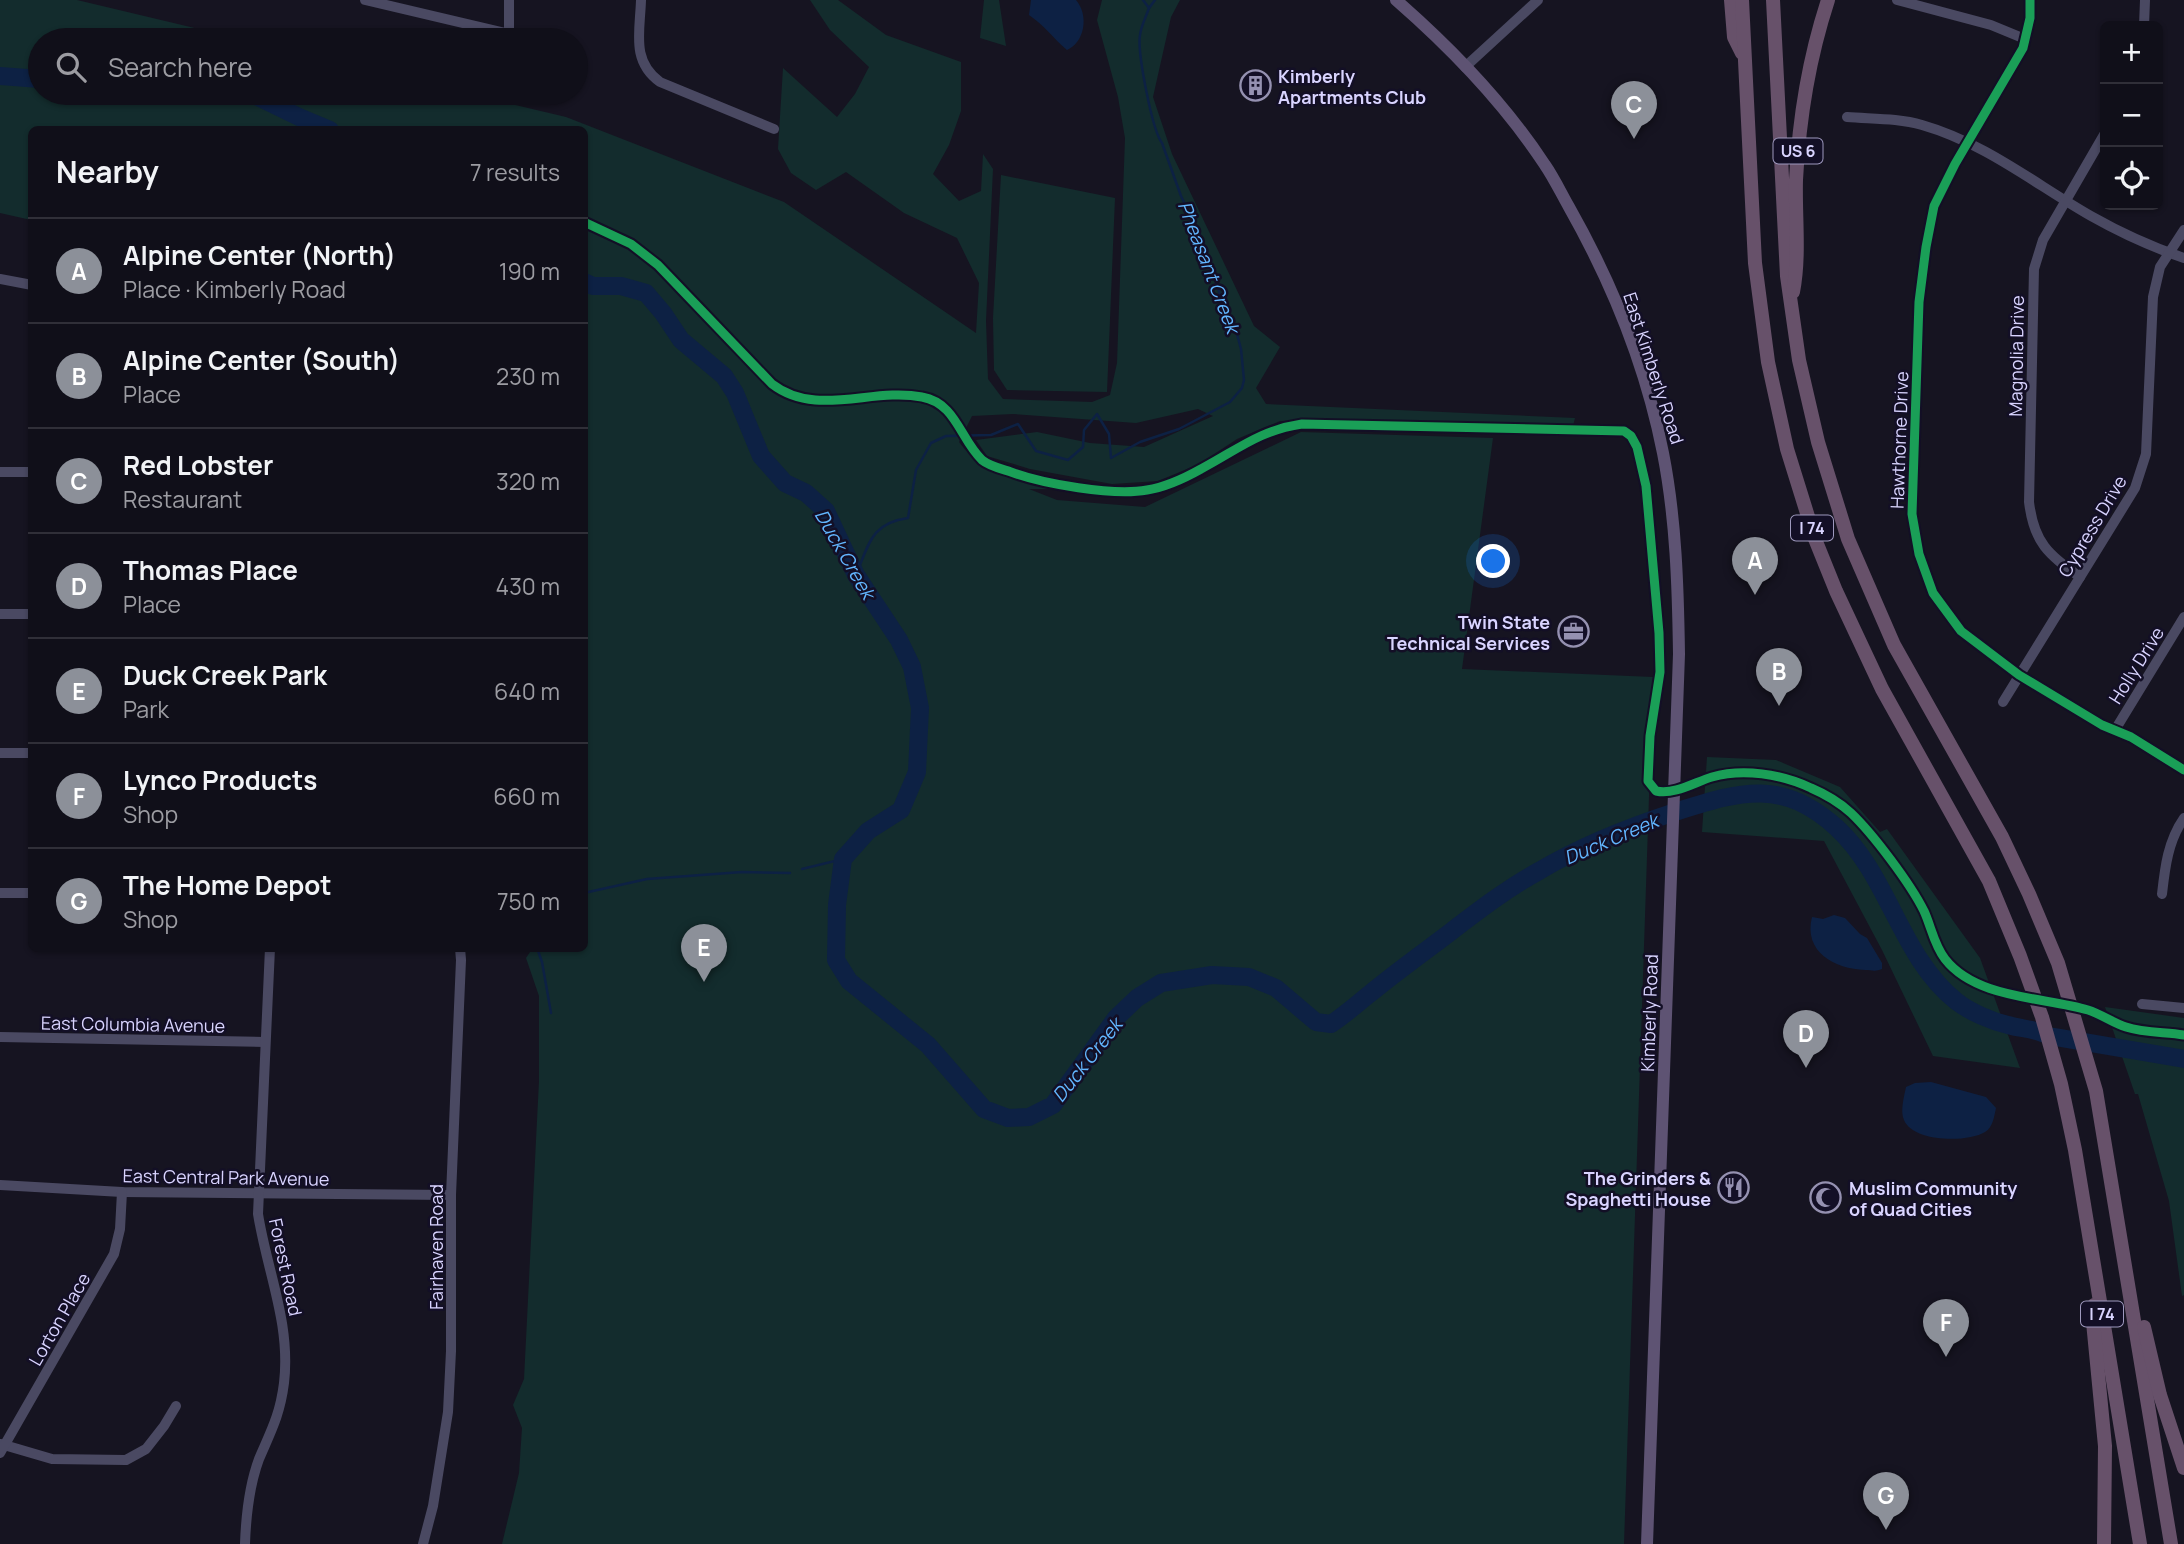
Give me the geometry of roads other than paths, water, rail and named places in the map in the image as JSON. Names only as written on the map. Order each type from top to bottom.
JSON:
[{"type":"highway","points":[[1731,0],[1734,37],[1745,59]]},
{"type":"highway","name":"I 74","points":[[1742,0],[1751,208],[1763,329],[1775,397],[1799,490],[1825,565],[1862,648],[1989,881],[2042,1017],[2061,1084],[2075,1150],[2140,1544]]},
{"type":"highway","name":"I 74","points":[[1773,0],[1783,215],[1791,304],[1799,360],[1818,442],[1838,509],[1863,576],[1894,645],[1987,808],[2017,867],[2058,963],[2096,1091],[2171,1544]]},
{"type":"highway","name":"US 6","points":[[1791,304],[1797,273],[1795,212],[1801,117],[1809,72],[1828,0]]},
{"type":"highway","points":[[2095,1272],[2093,1322],[2105,1446],[2104,1544]]},
{"type":"highway","points":[[2132,1300],[2147,1333],[2160,1395],[2184,1468]]},
{"type":"main road","name":"East Kimberly Road","points":[[1396,0],[1490,94],[1545,165],[1616,300],[1633,346],[1663,452],[1668,483]]},
{"type":"main road","name":"Kimberly Road","points":[[1647,1544],[1676,775],[1678,588],[1668,483]]},
{"type":"street","points":[[365,0],[382,2],[476,28]]},
{"type":"street","points":[[509,0],[509,28]]},
{"type":"street","points":[[641,0],[639,54],[649,74],[660,82],[774,129]]},
{"type":"street","points":[[1465,67],[1538,0]]},
{"type":"street","points":[[1898,0],[1991,25],[2025,39]]},
{"type":"street","name":"Hawthorne Drive","points":[[2030,0],[2030,18],[2023,48],[1968,141],[1934,206],[1919,302],[1912,514],[1919,554],[1933,593],[1961,631],[2020,675],[2131,737],[2184,771]]},
{"type":"street","points":[[2144,21],[2145,0]]},
{"type":"street","points":[[1847,117],[1910,122],[1968,141],[2091,216],[2149,246],[2184,258]]},
{"type":"street","name":"Magnolia Drive","points":[[2080,577],[2055,559],[2040,543],[2032,523],[2029,502],[2034,270],[2043,240],[2100,142]]},
{"type":"street","name":"Cypress Drive","points":[[2003,702],[2135,488],[2143,464],[2153,297],[2160,267],[2184,230]]},
{"type":"street","points":[[0,279],[28,284]]},
{"type":"street","points":[[0,472],[28,472]]},
{"type":"street","points":[[0,614],[28,614]]},
{"type":"street","name":"Holly Drive","points":[[2115,730],[2184,617]]},
{"type":"street","points":[[0,753],[28,753]]},
{"type":"street","points":[[2162,894],[2169,848],[2176,829],[2184,818]]},
{"type":"street","points":[[0,893],[28,893]]},
{"type":"street","name":"Forest Road","points":[[245,1544],[253,1481],[259,1459],[277,1422],[286,1359],[277,1290],[266,1256],[260,1223],[258,1194],[270,952]]},
{"type":"street","name":"Fairhaven Road","points":[[424,1544],[448,1412],[452,1351],[451,1195],[460,952]]},
{"type":"street","points":[[2142,1004],[2184,1008]]},
{"type":"street","name":"East Columbia Avenue","points":[[0,1037],[265,1042]]},
{"type":"street","name":"East Central Park Avenue","points":[[0,1185],[122,1192],[451,1195]]},
{"type":"street","name":"Lorton Place","points":[[2,1448],[114,1254],[120,1229],[122,1192]]},
{"type":"street","points":[[2,1448],[52,1460],[126,1460],[146,1449],[176,1406]]},
{"type":"water","points":[[1031,0],[1076,0],[1084,20],[1078,41],[1067,50],[1029,15]]},
{"type":"water","points":[[1834,915],[1845,918],[1867,938],[1882,963],[1882,969],[1874,971],[1843,966],[1833,962],[1817,949],[1810,929],[1812,917],[1823,919]]},
{"type":"water","points":[[1931,1082],[1986,1097],[1996,1108],[1990,1127],[1977,1136],[1954,1139],[1929,1136],[1909,1127],[1902,1112],[1906,1087],[1915,1083]]},
{"type":"waterway","name":"Pheasant Creek","points":[[856,575],[868,545],[879,530],[908,518],[916,470],[931,443],[946,436],[991,435],[1018,424],[1036,451],[1068,460],[1083,447],[1084,430],[1097,414],[1109,434],[1111,458],[1140,442],[1179,429],[1230,402],[1242,388],[1244,380],[1237,334],[1228,319],[1201,237],[1181,196],[1150,107],[1140,44],[1141,28],[1149,8],[1143,0]]},
{"type":"waterway","points":[[1149,8],[1155,0]]},
{"type":"waterway","name":"Duck Creek","points":[[0,76],[28,78]]},
{"type":"waterway","name":"Duck Creek","points":[[274,105],[320,126]]},
{"type":"waterway","name":"Duck Creek","points":[[588,284],[621,286],[646,293],[681,340],[724,376],[735,393],[761,456],[785,483],[806,493],[826,511],[856,575],[899,640],[912,667],[920,708],[917,772],[901,810],[868,831],[843,859],[837,905],[836,960],[849,981],[928,1045],[984,1109],[1008,1118],[1029,1117],[1053,1105],[1116,1018],[1137,998],[1161,983],[1212,975],[1249,977],[1276,988],[1316,1022],[1331,1024],[1490,902],[1555,862],[1605,838],[1658,818],[1719,799],[1759,793],[1797,801],[1837,828],[1855,847],[1870,869],[1921,962],[1937,983],[1968,1009],[1995,1021],[2049,1036],[2184,1059]]},
{"type":"waterway","points":[[802,869],[843,859]]},
{"type":"waterway","points":[[588,892],[647,879],[742,872],[790,873]]},
{"type":"waterway","points":[[538,952],[551,1013]]},
{"type":"place","name":"Kimberly Apartments Club","points":[[1255,86]]},
{"type":"place","name":"Red Lobster","points":[[1634,139]]},
{"type":"place","name":"Alpine Center (North)","points":[[1755,595]]},
{"type":"place","name":"Twin State Technical Services","points":[[1573,632]]},
{"type":"place","name":"Alpine Center (South)","points":[[1779,706]]},
{"type":"place","name":"Duck Creek Park","points":[[704,982]]},
{"type":"place","name":"Thomas Place","points":[[1806,1068]]},
{"type":"place","name":"The Grinders & Spaghetti House","points":[[1734,1188]]},
{"type":"place","name":"Muslim Community of Quad Cities","points":[[1826,1198]]},
{"type":"place","name":"Lynco Products","points":[[1946,1357]]},
{"type":"place","name":"The Home Depot","points":[[1886,1530]]}]
